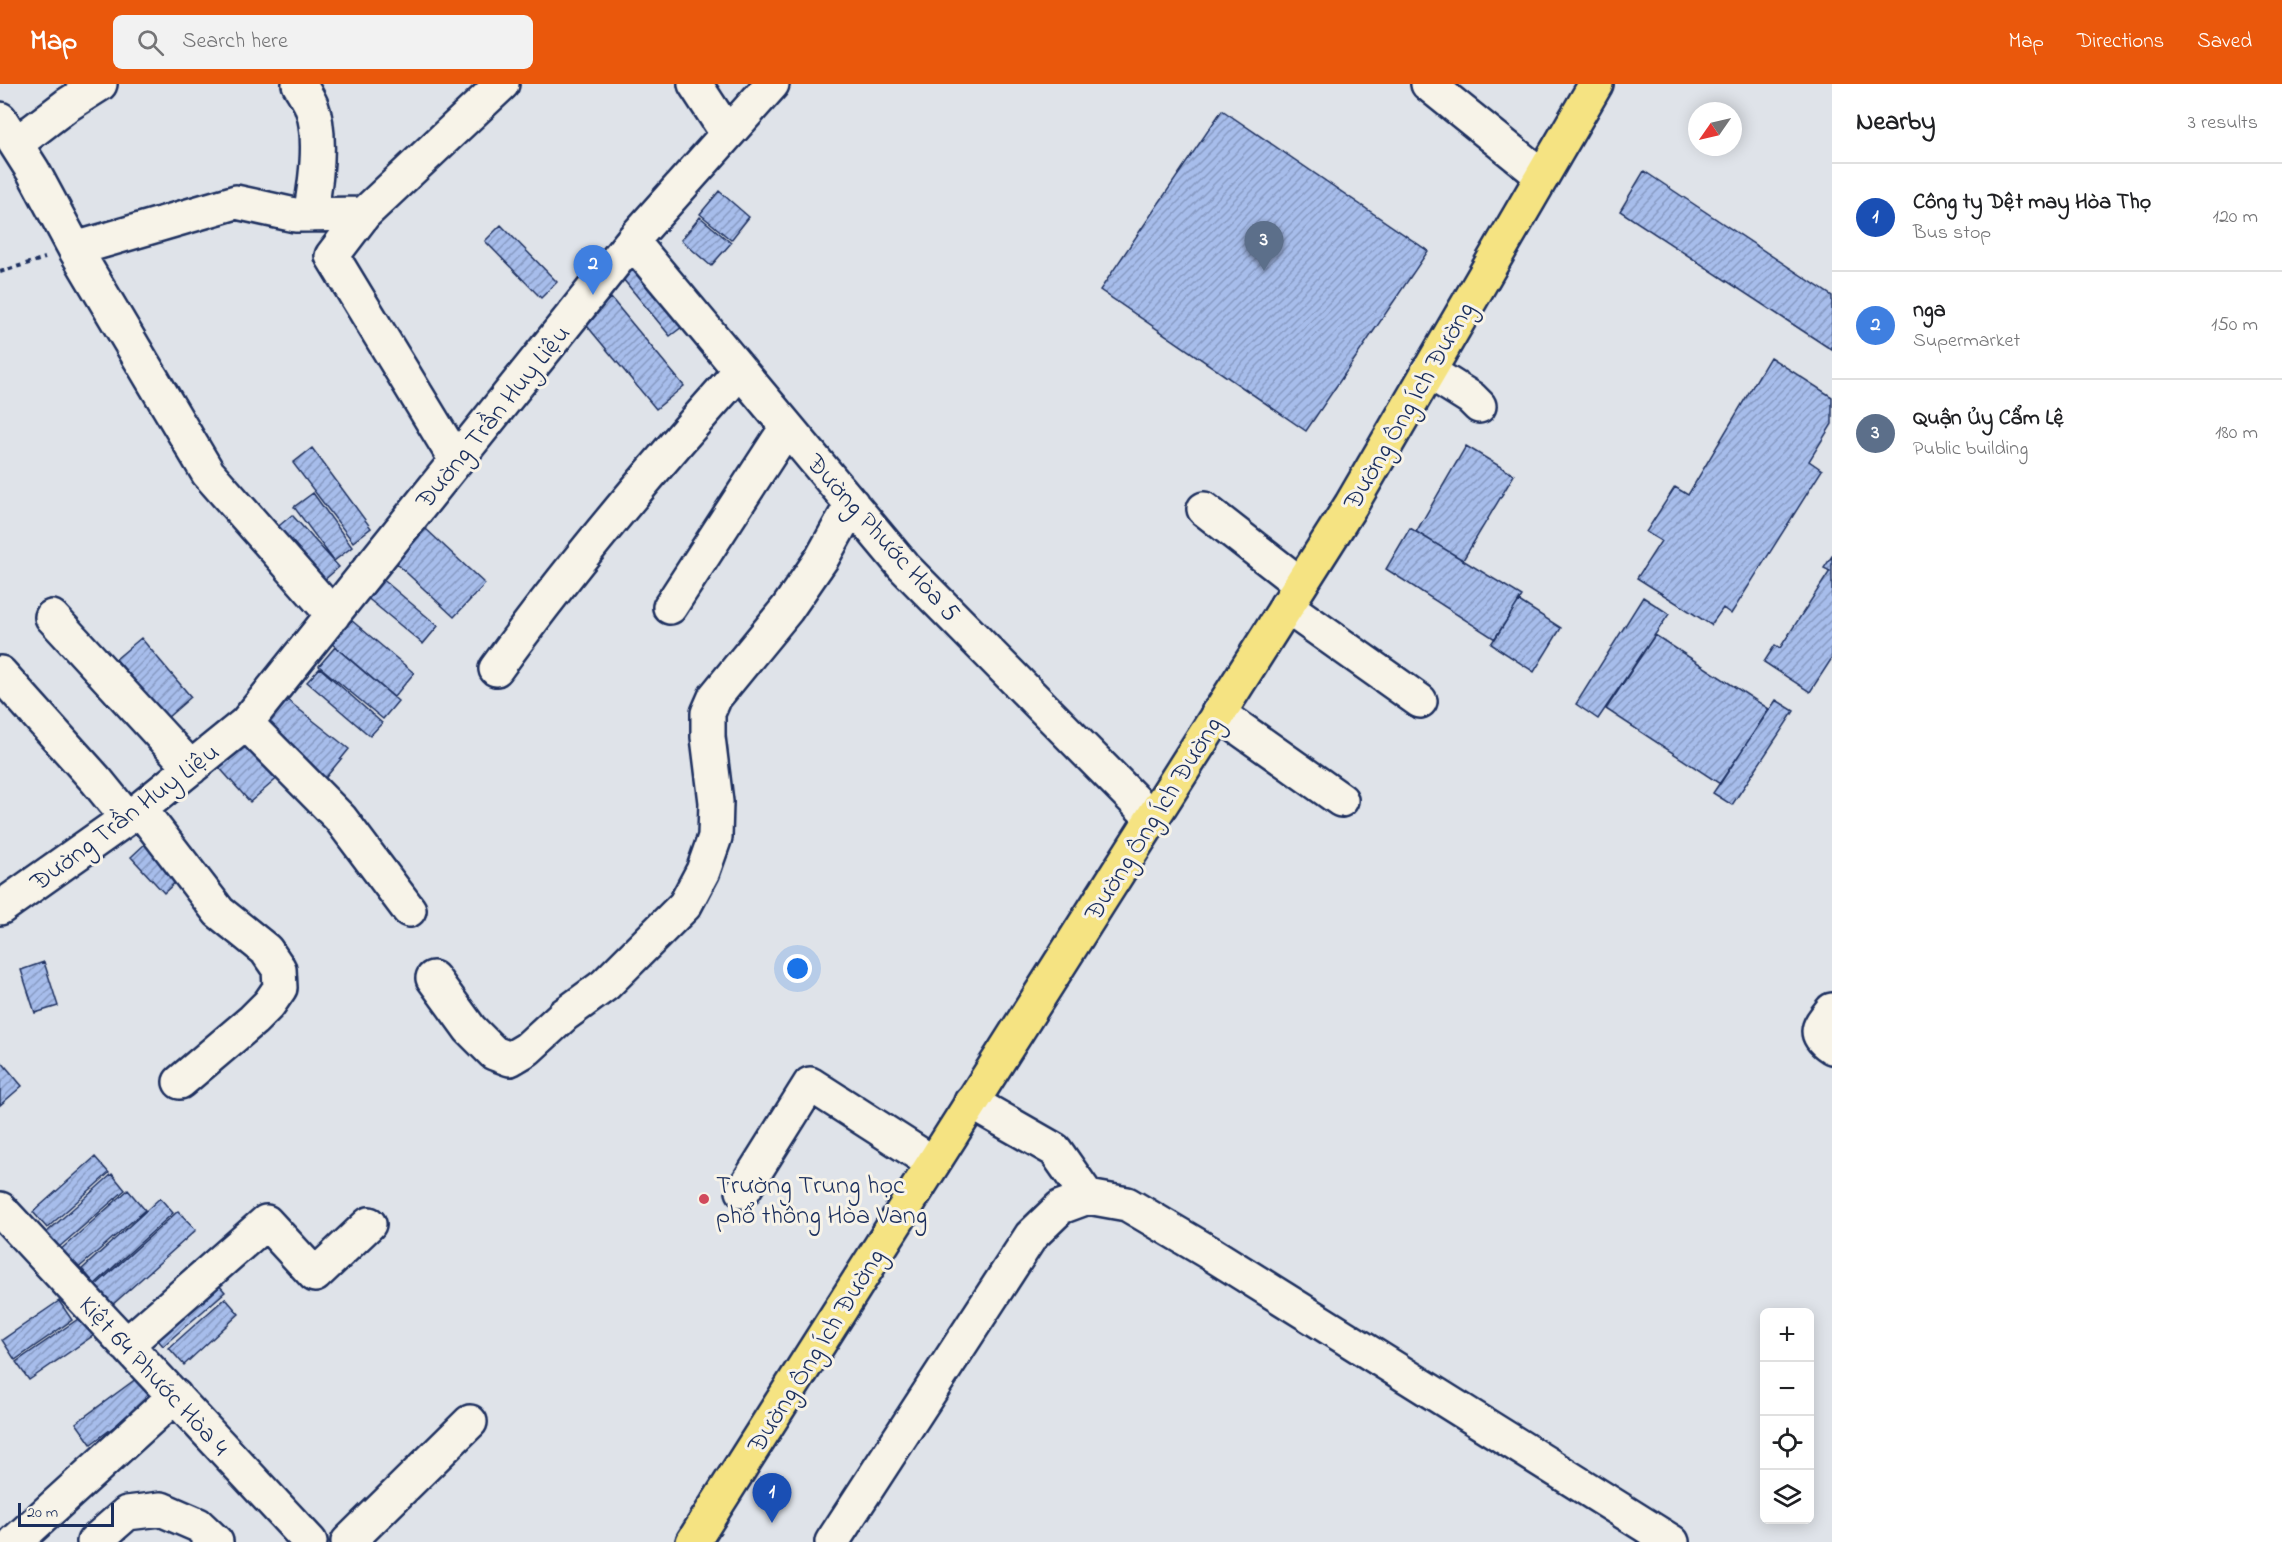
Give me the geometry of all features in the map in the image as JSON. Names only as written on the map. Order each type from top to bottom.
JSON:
[{"type":"main road","name":"Đường Ông Ích Đường","points":[[693,1542],[1351,505],[1596,84]]},
{"type":"street","points":[[100,84],[67,105],[8,131],[208,473],[333,615]]},
{"type":"street","points":[[299,84],[312,106],[318,145],[310,215]]},
{"type":"street","points":[[456,459],[333,256],[364,214],[502,84]]},
{"type":"street","points":[[695,84],[727,133]]},
{"type":"street","name":"Đường Trần Huy Liệu","points":[[0,908],[134,813],[246,723],[632,242],[772,84]]},
{"type":"street","points":[[1428,84],[1542,176]]},
{"type":"street","points":[[75,249],[236,202],[294,215],[364,214]]},
{"type":"street","name":"Đường Phước Hòa 5","points":[[632,242],[904,567],[1152,818]]},
{"type":"street","points":[[496,669],[538,611],[681,436],[740,371]]},
{"type":"street","points":[[1428,371],[1471,398],[1479,406]]},
{"type":"street","points":[[670,607],[787,427]]},
{"type":"street","points":[[433,978],[470,1029],[494,1053],[510,1059],[527,1049],[564,1015],[605,985],[685,905],[703,871],[715,837],[716,802],[708,737],[708,713],[716,697],[787,609],[822,558],[852,504]]},
{"type":"street","points":[[1204,509],[1293,595],[1420,701]]},
{"type":"street","points":[[52,617],[191,768]]},
{"type":"street","points":[[0,673],[97,781],[134,813],[219,912],[266,950],[279,969],[280,988],[253,1020],[180,1082]]},
{"type":"street","points":[[1218,713],[1341,800]]},
{"type":"street","points":[[246,723],[340,818],[409,910]]},
{"type":"street","points":[[1832,1010],[1819,1026],[1819,1035],[1832,1047]]},
{"type":"street","points":[[743,1191],[810,1084],[933,1163]]},
{"type":"street","points":[[972,1102],[1055,1150],[1088,1197]]},
{"type":"street","points":[[832,1542],[1031,1236],[1061,1207],[1088,1197],[1127,1204],[1210,1252],[1672,1542]]},
{"type":"street","name":"Kiệt 64 Phước Hòa 4","points":[[0,1209],[310,1542]]},
{"type":"street","points":[[126,1345],[266,1222],[315,1275],[369,1224]]},
{"type":"street","points":[[15,1542],[175,1396]]},
{"type":"street","points":[[348,1542],[470,1422]]},
{"type":"street","points":[[94,1542],[127,1513],[161,1509],[198,1525],[216,1542]]},
{"type":"path","points":[[0,272],[75,249]]},
{"type":"building","points":[[1222,110],[1428,251],[1306,431],[1100,290]]},
{"type":"building","points":[[1644,171],[1832,296],[1832,350],[1620,211]]},
{"type":"building","points":[[719,191],[749,217],[731,240],[700,214]]},
{"type":"building","points":[[700,217],[731,243],[711,266],[681,240]]},
{"type":"building","points":[[501,225],[557,282],[541,298],[485,241]]},
{"type":"building","points":[[639,255],[691,320],[670,336],[618,273]]},
{"type":"building","points":[[611,298],[684,386],[656,409],[583,321]]},
{"type":"building","points":[[1770,357],[1832,397],[1832,424],[1809,461],[1822,470],[1731,614],[1723,608],[1711,625],[1637,578],[1661,541],[1646,532],[1675,487],[1688,495]]},
{"type":"building","points":[[1466,446],[1514,475],[1463,560],[1416,532]]},
{"type":"building","points":[[312,448],[371,528],[353,542],[293,463]]},
{"type":"building","points":[[313,493],[352,547],[334,561],[294,507]]},
{"type":"building","points":[[292,515],[339,567],[321,583],[274,530]]},
{"type":"building","points":[[1410,528],[1522,596],[1495,639],[1386,569]]},
{"type":"building","points":[[426,529],[485,584],[454,617],[395,562]]},
{"type":"building","points":[[1832,556],[1832,658],[1810,692],[1764,662],[1775,645],[1780,648],[1830,571],[1824,568]]},
{"type":"building","points":[[380,577],[438,626],[423,644],[365,596]]},
{"type":"building","points":[[1643,597],[1669,614],[1598,719],[1576,704]]},
{"type":"building","points":[[1519,601],[1561,628],[1534,672],[1491,644]]},
{"type":"building","points":[[351,620],[414,673],[394,697],[331,643]]},
{"type":"building","points":[[1655,635],[1769,709],[1720,784],[1606,709]]},
{"type":"building","points":[[141,638],[191,697],[167,718],[116,659]]},
{"type":"building","points":[[335,647],[398,701],[383,719],[319,666]]},
{"type":"building","points":[[320,668],[382,723],[370,736],[307,682]]},
{"type":"building","points":[[286,699],[349,749],[323,781],[260,732]]},
{"type":"building","points":[[1776,700],[1794,711],[1732,805],[1713,793]]},
{"type":"building","points":[[248,737],[281,775],[250,802],[217,765]]},
{"type":"building","points":[[146,843],[179,879],[164,893],[131,857]]},
{"type":"building","points":[[44,962],[58,1006],[35,1013],[21,970]]},
{"type":"building","points":[[0,1060],[22,1086],[0,1105]]},
{"type":"building","points":[[95,1157],[109,1173],[47,1228],[33,1212]]},
{"type":"building","points":[[112,1174],[125,1190],[51,1254],[38,1240]]},
{"type":"building","points":[[128,1190],[145,1210],[75,1271],[58,1252]]},
{"type":"building","points":[[160,1198],[173,1213],[95,1284],[82,1269]]},
{"type":"building","points":[[178,1211],[196,1230],[111,1306],[94,1287]]},
{"type":"building","points":[[211,1276],[225,1292],[163,1346],[149,1329]]},
{"type":"building","points":[[225,1298],[239,1314],[184,1365],[169,1348]]},
{"type":"building","points":[[59,1301],[72,1320],[15,1360],[2,1340]]},
{"type":"building","points":[[81,1317],[94,1335],[29,1380],[16,1362]]},
{"type":"building","points":[[140,1376],[155,1396],[91,1444],[76,1423]]},
{"type":"place","name":"Quận Ủy Cẩm Lệ","points":[[1264,271]]},
{"type":"place","name":"nga","points":[[593,295]]},
{"type":"place","name":"Trường Trung học phổ thông Hòa Vang","points":[[704,1199]]},
{"type":"place","name":"Công ty Dệt may Hòa Thọ","points":[[772,1523]]}]
